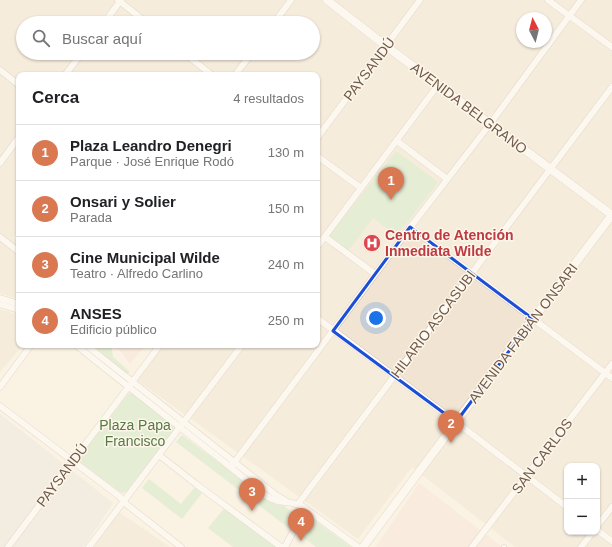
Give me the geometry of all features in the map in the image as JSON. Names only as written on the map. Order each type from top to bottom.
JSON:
[{"type":"street","points":[[109,16],[120,0],[139,16]]},
{"type":"street","points":[[279,16],[291,0]]},
{"type":"street","name":"AVENIDA BELGRANO","points":[[327,0],[612,215]]},
{"type":"street","name":"PAYSANDÚ","points":[[320,134],[420,0]]},
{"type":"street","points":[[548,0],[612,46]]},
{"type":"street","points":[[232,464],[410,227],[490,124],[581,0]]},
{"type":"street","points":[[67,72],[77,60]]},
{"type":"street","points":[[193,60],[208,72]]},
{"type":"street","points":[[237,72],[247,60]]},
{"type":"street","points":[[0,70],[16,83]]},
{"type":"street","points":[[320,243],[438,85]]},
{"type":"street","name":"HILARIO ASCASUBI","points":[[298,504],[612,87]]},
{"type":"street","points":[[0,163],[16,141]]},
{"type":"street","points":[[397,141],[447,179]]},
{"type":"street","points":[[320,158],[361,188]]},
{"type":"street","name":"AVENIDA FABIÁN ONSARI","points":[[363,547],[612,215]]},
{"type":"street","points":[[410,227],[612,378]]},
{"type":"street","points":[[0,237],[16,250]]},
{"type":"street","points":[[325,237],[375,274]]},
{"type":"street","points":[[0,298],[16,303]]},
{"type":"street","points":[[0,304],[16,309]]},
{"type":"street","points":[[320,320],[564,505]]},
{"type":"street","points":[[0,387],[29,348]]},
{"type":"street","points":[[80,348],[182,424],[232,464],[270,498],[279,502],[298,504],[358,547]]},
{"type":"street","points":[[89,348],[130,385]]},
{"type":"street","name":"PAYSANDÚ","points":[[8,547],[158,348]]},
{"type":"street","points":[[89,547],[240,348]]},
{"type":"street","name":"SAN CARLOS","points":[[472,547],[612,364]]},
{"type":"street","points":[[0,406],[119,496],[123,501],[181,547]]},
{"type":"street","points":[[159,455],[281,547]]},
{"type":"street","points":[[600,522],[612,506]]},
{"type":"street","points":[[285,547],[306,509]]},
{"type":"street","points":[[600,532],[612,541]]},
{"type":"street","points":[[581,547],[591,535]]},
{"type":"street","points":[[169,547],[174,541]]},
{"type":"highlighted area","points":[[410,227],[533,319],[456,422],[333,331]]},
{"type":"shaded area","points":[[0,0],[612,0],[612,547],[515,547],[412,467],[358,539],[134,378],[161,348],[320,348],[320,72],[16,72],[16,234],[13,238],[16,240],[16,298],[0,293]]},
{"type":"shaded area","points":[[0,309],[16,314],[16,348],[20,348],[0,372]]},
{"type":"shaded area","points":[[117,348],[143,348],[130,364]]},
{"type":"shaded area","points":[[0,414],[113,503],[84,547],[0,547]]},
{"type":"shaded area","points":[[419,483],[502,547],[376,547]]},
{"type":"shaded area","points":[[116,510],[170,547],[94,547]]},
{"type":"green space","points":[[396,151],[438,182],[397,236],[373,218],[348,251],[329,236]]},
{"type":"green space","points":[[96,348],[112,348],[113,357],[130,372],[125,373]]},
{"type":"green space","name":"Plaza Papa Francisco","points":[[132,393],[176,427],[126,492],[121,493],[80,462],[79,457],[128,394]]},
{"type":"green space","points":[[182,435],[275,504],[284,506],[297,516],[290,529],[176,442]]},
{"type":"green space","points":[[149,479],[181,504],[195,487],[202,493],[182,519],[142,488]]},
{"type":"green space","points":[[226,506],[280,547],[233,547],[208,528]]},
{"type":"green space","points":[[306,514],[351,547],[316,547],[296,532]]},
{"type":"place","name":"Plaza Leandro Denegri","points":[[391,200]]},
{"type":"place","name":"Centro de Atención Inmediata Wilde","points":[[372,243]]},
{"type":"place","name":"Onsari y Solier","points":[[451,443]]},
{"type":"place","name":"Cine Municipal Wilde","points":[[252,511]]},
{"type":"place","name":"ANSES","points":[[301,541]]}]
